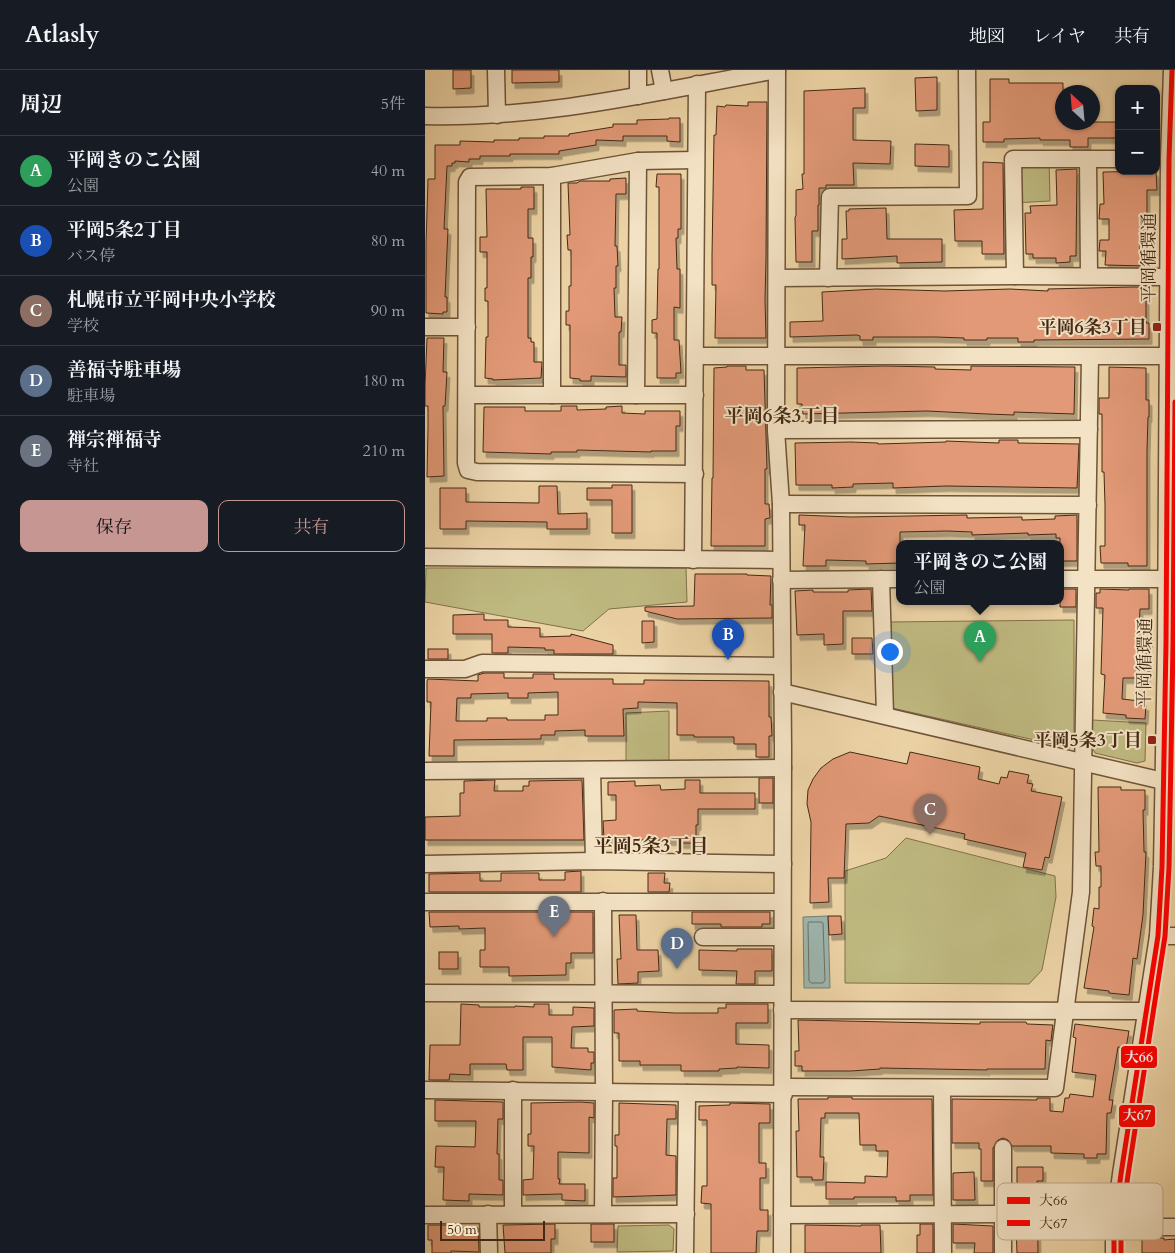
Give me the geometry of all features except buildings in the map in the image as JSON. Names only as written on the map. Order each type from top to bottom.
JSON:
[{"type":"street","points":[[496,70],[497,116]]},
{"type":"street","points":[[637,96],[638,70]]},
{"type":"street","points":[[660,70],[664,91]]},
{"type":"street","points":[[425,116],[497,116],[557,110],[777,70],[775,355],[776,430],[781,504],[783,768],[782,1253]]},
{"type":"street","points":[[828,278],[829,197],[968,196],[967,70]]},
{"type":"street","name":"平岡循環通","points":[[1120,1183],[1145,1011],[1158,936],[1162,867],[1163,781],[1171,644],[1166,579],[1171,413],[1169,278],[1163,159],[1172,70]]},
{"type":"street","points":[[693,560],[697,84]]},
{"type":"street","points":[[1015,276],[1013,159],[1115,159]]},
{"type":"street","points":[[1088,159],[1089,276]]},
{"type":"street","points":[[695,160],[638,161],[552,176],[470,176],[467,182],[466,463],[468,470],[477,472],[695,474]]},
{"type":"street","points":[[636,395],[638,161]]},
{"type":"street","points":[[552,176],[552,395]]},
{"type":"street","points":[[777,278],[1015,276],[1169,278]]},
{"type":"street","points":[[425,327],[467,327]]},
{"type":"street","points":[[695,356],[1169,356]]},
{"type":"street","points":[[425,1090],[687,1093],[942,1088],[1055,1088],[1081,892],[1090,357]]},
{"type":"street","points":[[467,395],[695,396]]},
{"type":"street","points":[[776,430],[1089,430]]},
{"type":"street","points":[[781,504],[1088,505]]},
{"type":"street","points":[[425,557],[781,560]]},
{"type":"street","points":[[881,579],[885,715]]},
{"type":"street","points":[[781,580],[896,579]]},
{"type":"street","points":[[1064,579],[1166,579]]},
{"type":"street","points":[[425,669],[465,669],[482,663],[782,666]]},
{"type":"street","points":[[782,692],[1163,781]]},
{"type":"street","points":[[425,771],[783,768]]},
{"type":"street","points":[[592,770],[595,861]]},
{"type":"street","points":[[425,864],[595,861],[783,864]]},
{"type":"street","points":[[603,901],[603,1214]]},
{"type":"street","points":[[425,902],[782,902]]},
{"type":"street","points":[[703,936],[782,937]]},
{"type":"street","points":[[1158,936],[1175,936]]},
{"type":"street","points":[[425,992],[603,993],[782,1002],[1066,1011],[1145,1011]]},
{"type":"street","points":[[942,1088],[943,1253]]},
{"type":"street","points":[[513,1090],[513,1214]]},
{"type":"street","points":[[685,1253],[687,1093]]},
{"type":"street","points":[[1002,1183],[1003,1148]]},
{"type":"street","points":[[488,1214],[489,1253]]},
{"type":"street","points":[[425,1215],[686,1214]]},
{"type":"street","points":[[782,1216],[997,1214]]},
{"type":"street","points":[[1003,1240],[1003,1253]]},
{"type":"street","name":"平岡循環通","points":[[1113,1253],[1114,1240]]},
{"type":"shaded area","points":[[1013,159],[1049,159],[1050,201],[1013,203]]},
{"type":"shaded area","points":[[426,568],[686,568],[687,602],[609,609],[583,631],[425,602]]},
{"type":"shaded area","points":[[1074,620],[1074,743],[1070,748],[892,708],[887,622]]},
{"type":"shaded area","points":[[669,711],[669,769],[626,769],[626,713]]},
{"type":"shaded area","points":[[1092,720],[1146,723],[1145,761],[1137,763],[1095,753],[1093,749]]},
{"type":"shaded area","points":[[906,838],[1055,876],[1056,897],[1042,970],[1029,984],[845,983],[845,871],[886,858]]},
{"type":"shaded area","points":[[669,1225],[674,1229],[673,1251],[617,1252],[618,1226]]},
{"type":"water","points":[[828,916],[830,988],[804,988],[803,917]]},
{"type":"transit line","name":"大66","points":[[1120,1183],[1158,936],[1162,867],[1166,644],[1169,159],[1172,70]]},
{"type":"transit line","name":"大67","points":[[1127,1183],[1165,936],[1169,867],[1175,402]]},
{"type":"transit line","name":"大66","points":[[1114,1240],[1114,1253]]},
{"type":"transit line","name":"大67","points":[[1121,1240],[1121,1253]]},
{"type":"place","name":"平岡6条3丁目","points":[[1157,327]]},
{"type":"place","name":"平岡5条2丁目","points":[[728,660]]},
{"type":"place","name":"平岡きのこ公園","points":[[980,662]]},
{"type":"place","name":"平岡5条3丁目","points":[[1152,740]]},
{"type":"place","name":"札幌市立平岡中央小学校","points":[[930,835]]},
{"type":"place","name":"禅宗禅福寺","points":[[554,937]]},
{"type":"place","name":"善福寺駐車場","points":[[677,969]]},
{"type":"district","name":"平岡6条3丁目","points":[[782,416]]},
{"type":"district","name":"平岡5条3丁目","points":[[651,846]]}]
